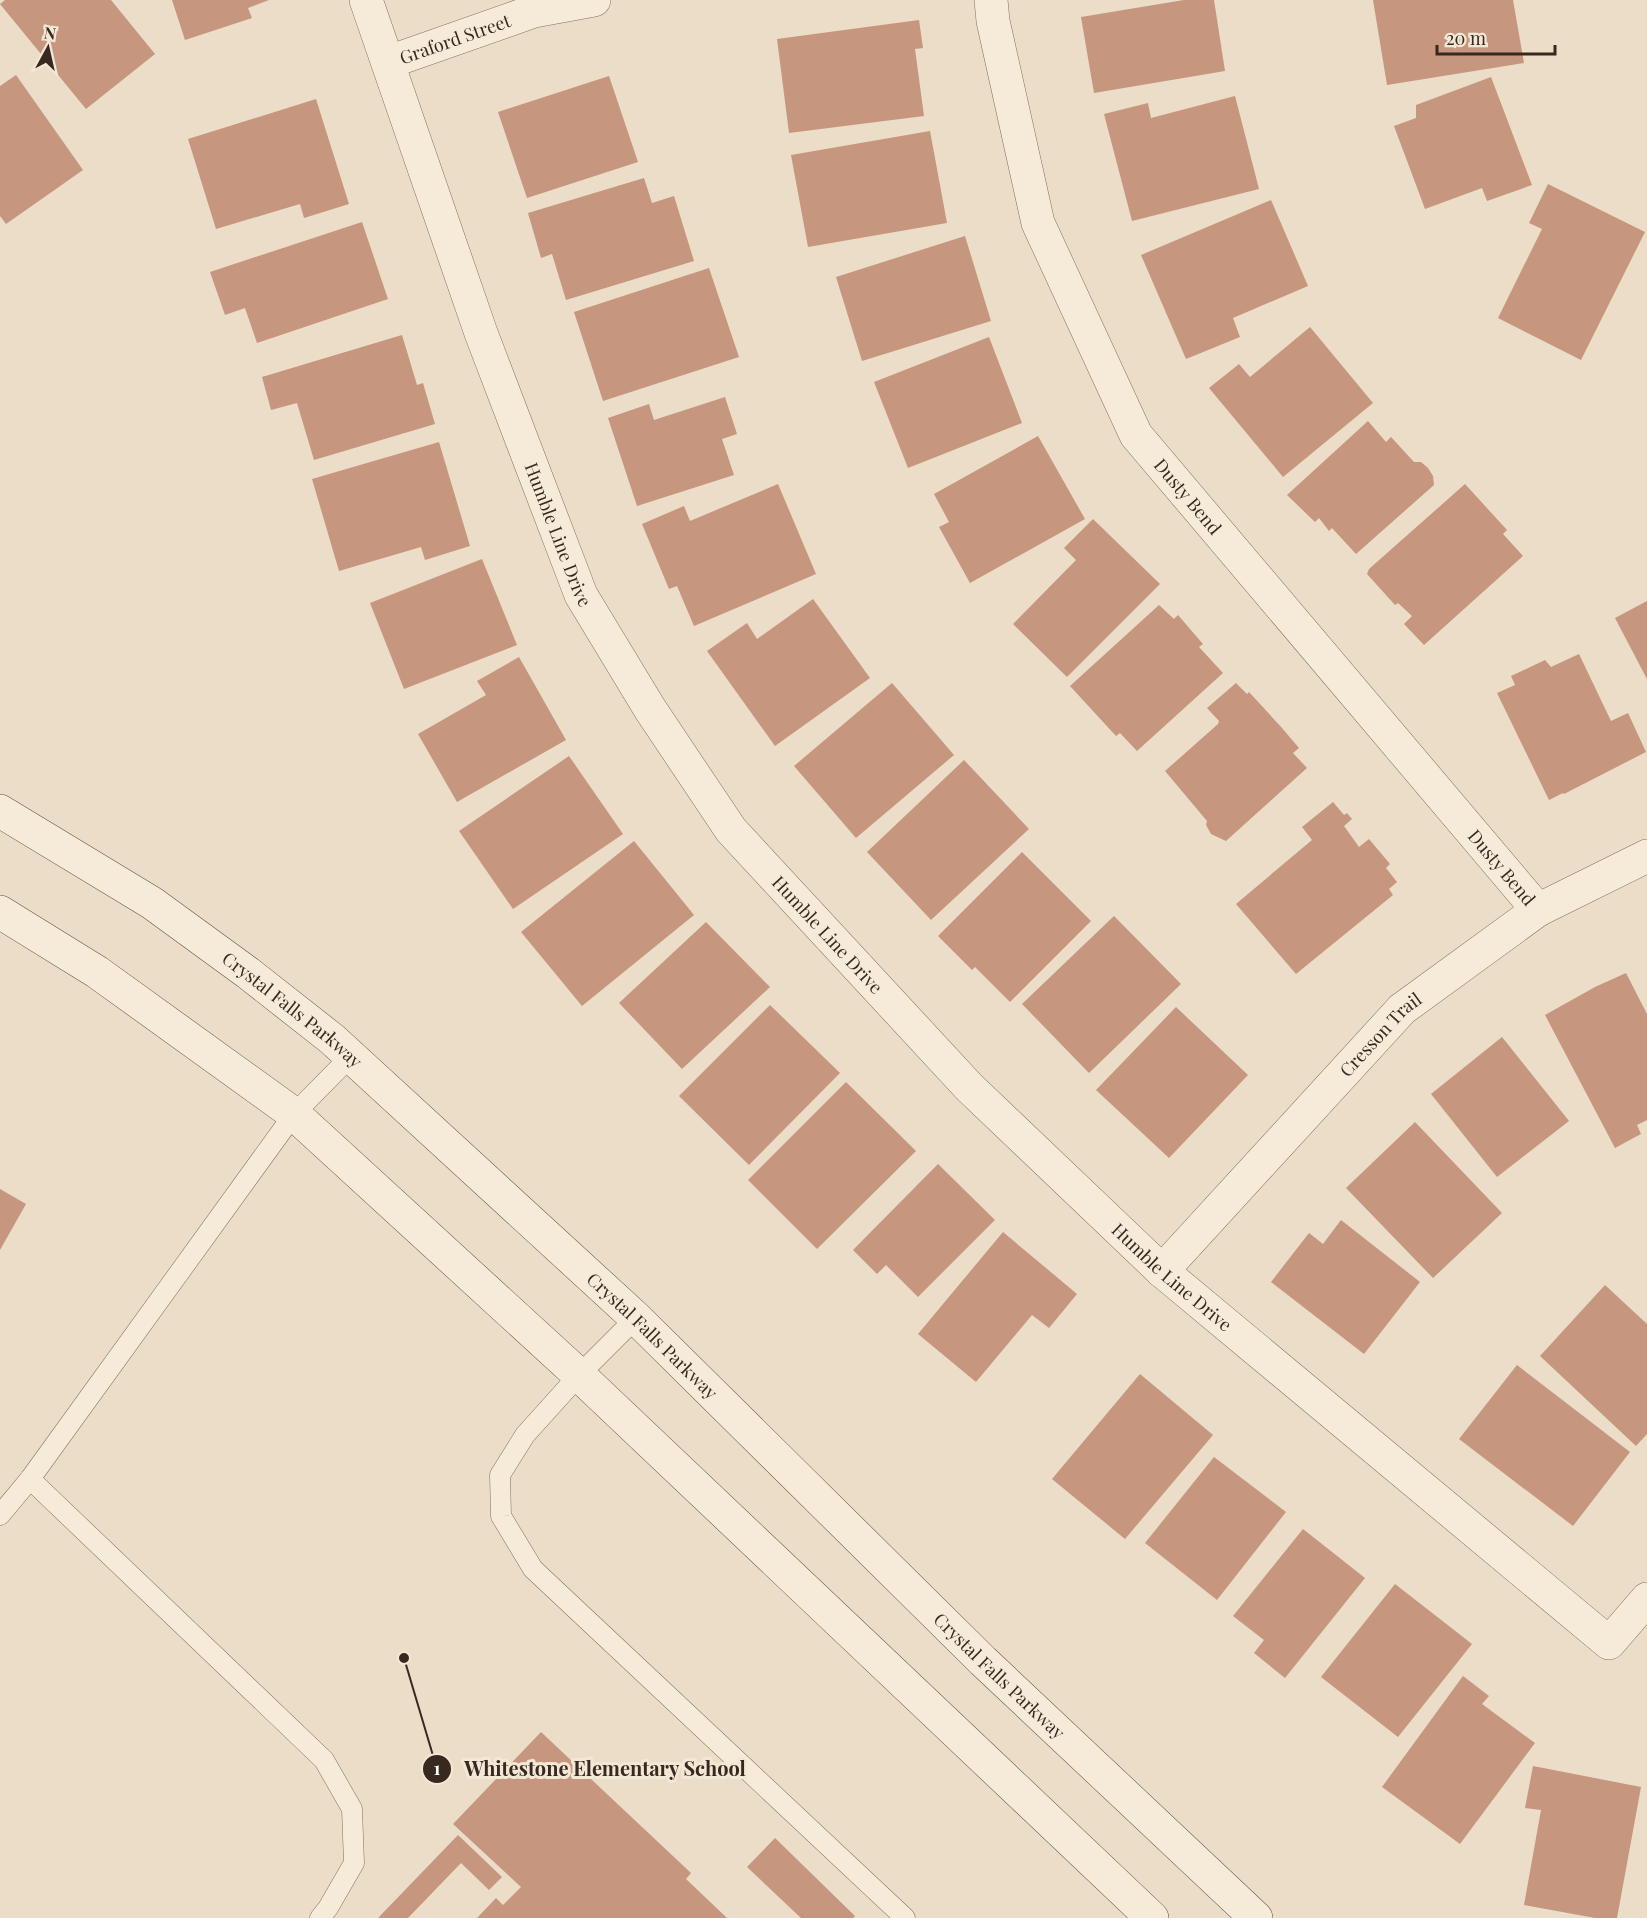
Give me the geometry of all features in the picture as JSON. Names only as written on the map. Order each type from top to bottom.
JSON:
[{"type":"street","name":"Humble Line Drive","points":[[366,0],[481,333],[581,595],[650,709],[739,839],[969,1087],[1162,1271],[1609,1643],[1647,1599]]},
{"type":"street","name":"Graford Street","points":[[388,63],[534,11],[594,0]]},
{"type":"street","name":"Dusty Bend","points":[[991,0],[993,21],[1038,223],[1136,435],[1538,910]]},
{"type":"street","name":"Crystal Falls Parkway","points":[[0,811],[152,903],[248,973],[332,1039],[636,1318],[983,1661],[1256,1918]]},
{"type":"street","name":"Cresson Trail","points":[[1162,1271],[1402,1009],[1538,910],[1647,856]]},
{"type":"street","points":[[0,912],[97,972],[294,1114],[579,1375],[1152,1918]]},
{"type":"lane","points":[[0,1515],[30,1479],[294,1114],[351,1056]]},
{"type":"lane","points":[[636,1318],[579,1375],[525,1435],[500,1475],[501,1516],[533,1569],[905,1918]]},
{"type":"lane","points":[[30,1479],[324,1760],[352,1809],[354,1863],[320,1918]]},
{"type":"building","points":[[5,0],[111,0],[155,54],[86,109],[0,4]]},
{"type":"building","points":[[172,0],[269,0],[248,8],[252,18],[185,40]]},
{"type":"building","points":[[1184,0],[1214,0],[1225,71],[1094,93],[1081,17]]},
{"type":"building","points":[[1373,0],[1513,0],[1524,63],[1387,85]]},
{"type":"building","points":[[919,20],[923,48],[915,49],[924,116],[789,133],[777,39]]},
{"type":"building","points":[[16,75],[83,170],[6,224],[0,216],[0,86]]},
{"type":"building","points":[[609,76],[638,162],[527,198],[498,112]]},
{"type":"building","points":[[1491,77],[1532,185],[1487,201],[1482,188],[1425,209],[1394,126],[1416,118],[1416,105]]},
{"type":"building","points":[[1235,96],[1259,189],[1132,221],[1104,114],[1148,103],[1151,118]]},
{"type":"building","points":[[316,99],[349,204],[304,218],[300,204],[216,229],[188,139]]},
{"type":"building","points":[[930,131],[947,223],[808,247],[791,155]]},
{"type":"building","points":[[644,178],[652,203],[674,196],[694,261],[566,300],[552,254],[541,258],[528,213]]},
{"type":"building","points":[[1548,184],[1645,232],[1581,360],[1498,318],[1542,229],[1529,223]]},
{"type":"building","points":[[1271,200],[1308,286],[1233,318],[1240,337],[1186,359],[1141,255]]},
{"type":"building","points":[[362,222],[388,299],[257,343],[245,308],[225,315],[210,272]]},
{"type":"building","points":[[965,236],[991,321],[862,361],[836,277]]},
{"type":"building","points":[[709,268],[739,357],[603,401],[574,312]]},
{"type":"building","points":[[1310,327],[1373,403],[1283,477],[1209,388],[1239,364],[1250,377]]},
{"type":"building","points":[[402,335],[417,385],[423,383],[435,424],[314,460],[297,403],[271,410],[262,377]]},
{"type":"building","points":[[989,337],[1022,423],[908,468],[874,382]]},
{"type":"building","points":[[725,397],[737,434],[722,439],[734,475],[637,506],[608,418],[649,404],[654,420]]},
{"type":"building","points":[[1368,421],[1386,442],[1391,437],[1414,462],[1421,462],[1428,468],[1433,476],[1434,485],[1356,554],[1332,528],[1329,531],[1319,518],[1315,522],[1287,495]]},
{"type":"building","points":[[1038,436],[1085,519],[970,583],[939,527],[949,522],[934,494]]},
{"type":"building","points":[[439,442],[470,546],[425,560],[421,547],[339,571],[312,479]]},
{"type":"building","points":[[778,484],[816,574],[694,626],[677,586],[669,589],[642,524],[684,506],[690,521]]},
{"type":"building","points":[[1465,484],[1507,530],[1503,534],[1523,556],[1424,645],[1404,624],[1412,616],[1398,603],[1395,605],[1367,574],[1369,569]]},
{"type":"building","points":[[1093,519],[1160,584],[1067,677],[1013,624],[1076,560],[1064,548]]},
{"type":"building","points":[[482,559],[517,645],[404,689],[370,603]]},
{"type":"building","points":[[813,599],[870,678],[775,746],[707,651],[747,623],[757,639]]},
{"type":"building","points":[[1647,601],[1647,679],[1615,618]]},
{"type":"building","points":[[1159,605],[1174,619],[1178,615],[1203,644],[1199,647],[1223,673],[1137,751],[1120,733],[1116,736],[1070,686]]},
{"type":"building","points":[[1579,654],[1611,721],[1628,713],[1646,752],[1549,800],[1497,693],[1515,685],[1511,676],[1545,660],[1551,667]]},
{"type":"building","points":[[519,657],[566,740],[457,802],[418,734],[486,695],[477,681]]},
{"type":"building","points":[[892,683],[954,755],[856,838],[794,766]]},
{"type":"building","points":[[1236,683],[1247,694],[1249,692],[1299,748],[1293,753],[1307,768],[1226,841],[1211,834],[1206,825],[1207,821],[1165,771],[1218,724],[1219,721],[1207,708]]},
{"type":"building","points":[[569,756],[623,834],[513,909],[459,831]]},
{"type":"building","points":[[964,760],[1029,829],[931,920],[867,852]]},
{"type":"building","points":[[1333,802],[1344,815],[1347,813],[1352,819],[1344,826],[1359,847],[1369,839],[1390,864],[1386,868],[1397,882],[1389,889],[1393,895],[1296,974],[1236,904],[1312,840],[1302,827]]},
{"type":"building","points":[[634,841],[694,915],[582,1006],[521,932]]},
{"type":"building","points":[[1022,852],[1091,921],[1010,1002],[975,967],[972,970],[938,936]]},
{"type":"building","points":[[1114,916],[1181,984],[1089,1073],[1022,1004]]},
{"type":"building","points":[[706,922],[770,987],[682,1069],[619,1003]]},
{"type":"building","points":[[1626,973],[1647,1014],[1647,1120],[1637,1125],[1641,1134],[1615,1148],[1545,1015],[1595,987]]},
{"type":"building","points":[[770,1005],[840,1073],[749,1165],[679,1096]]},
{"type":"building","points":[[1176,1007],[1248,1075],[1169,1158],[1096,1090]]},
{"type":"building","points":[[1502,1037],[1569,1121],[1497,1177],[1431,1094]]},
{"type":"building","points":[[846,1082],[916,1151],[817,1249],[748,1180]]},
{"type":"building","points":[[1415,1122],[1502,1213],[1433,1278],[1346,1188]]},
{"type":"building","points":[[938,1164],[995,1220],[918,1297],[886,1265],[877,1274],[853,1250]]},
{"type":"building","points":[[0,1189],[26,1204],[0,1250]]},
{"type":"building","points":[[1341,1220],[1420,1282],[1364,1354],[1271,1282],[1309,1233],[1323,1244]]},
{"type":"building","points":[[1003,1232],[1077,1294],[1049,1328],[1032,1315],[976,1382],[918,1334]]},
{"type":"building","points":[[1605,1285],[1647,1324],[1647,1434],[1636,1446],[1540,1356]]},
{"type":"building","points":[[1517,1365],[1630,1452],[1573,1526],[1459,1439]]},
{"type":"building","points":[[1140,1374],[1213,1435],[1125,1539],[1052,1479]]},
{"type":"building","points":[[1214,1457],[1286,1512],[1217,1600],[1145,1543]]},
{"type":"building","points":[[1303,1529],[1365,1578],[1285,1678],[1254,1653],[1264,1640],[1233,1616]]},
{"type":"building","points":[[1395,1584],[1472,1644],[1398,1737],[1321,1677]]},
{"type":"building","points":[[1463,1676],[1489,1696],[1482,1704],[1535,1743],[1460,1844],[1382,1787]]},
{"type":"building","points":[[541,1732],[691,1873],[686,1879],[727,1918],[477,1918],[496,1898],[503,1905],[521,1887],[453,1824]]},
{"type":"building","points":[[1533,1766],[1641,1787],[1617,1918],[1595,1918],[1524,1905],[1541,1810],[1525,1808]]},
{"type":"building","points":[[458,1835],[502,1877],[489,1890],[461,1863],[408,1918],[378,1918]]},
{"type":"building","points":[[775,1838],[855,1916],[853,1918],[801,1918],[747,1867]]},
{"type":"place","name":"Whitestone Elementary School","points":[[404,1658]]}]
